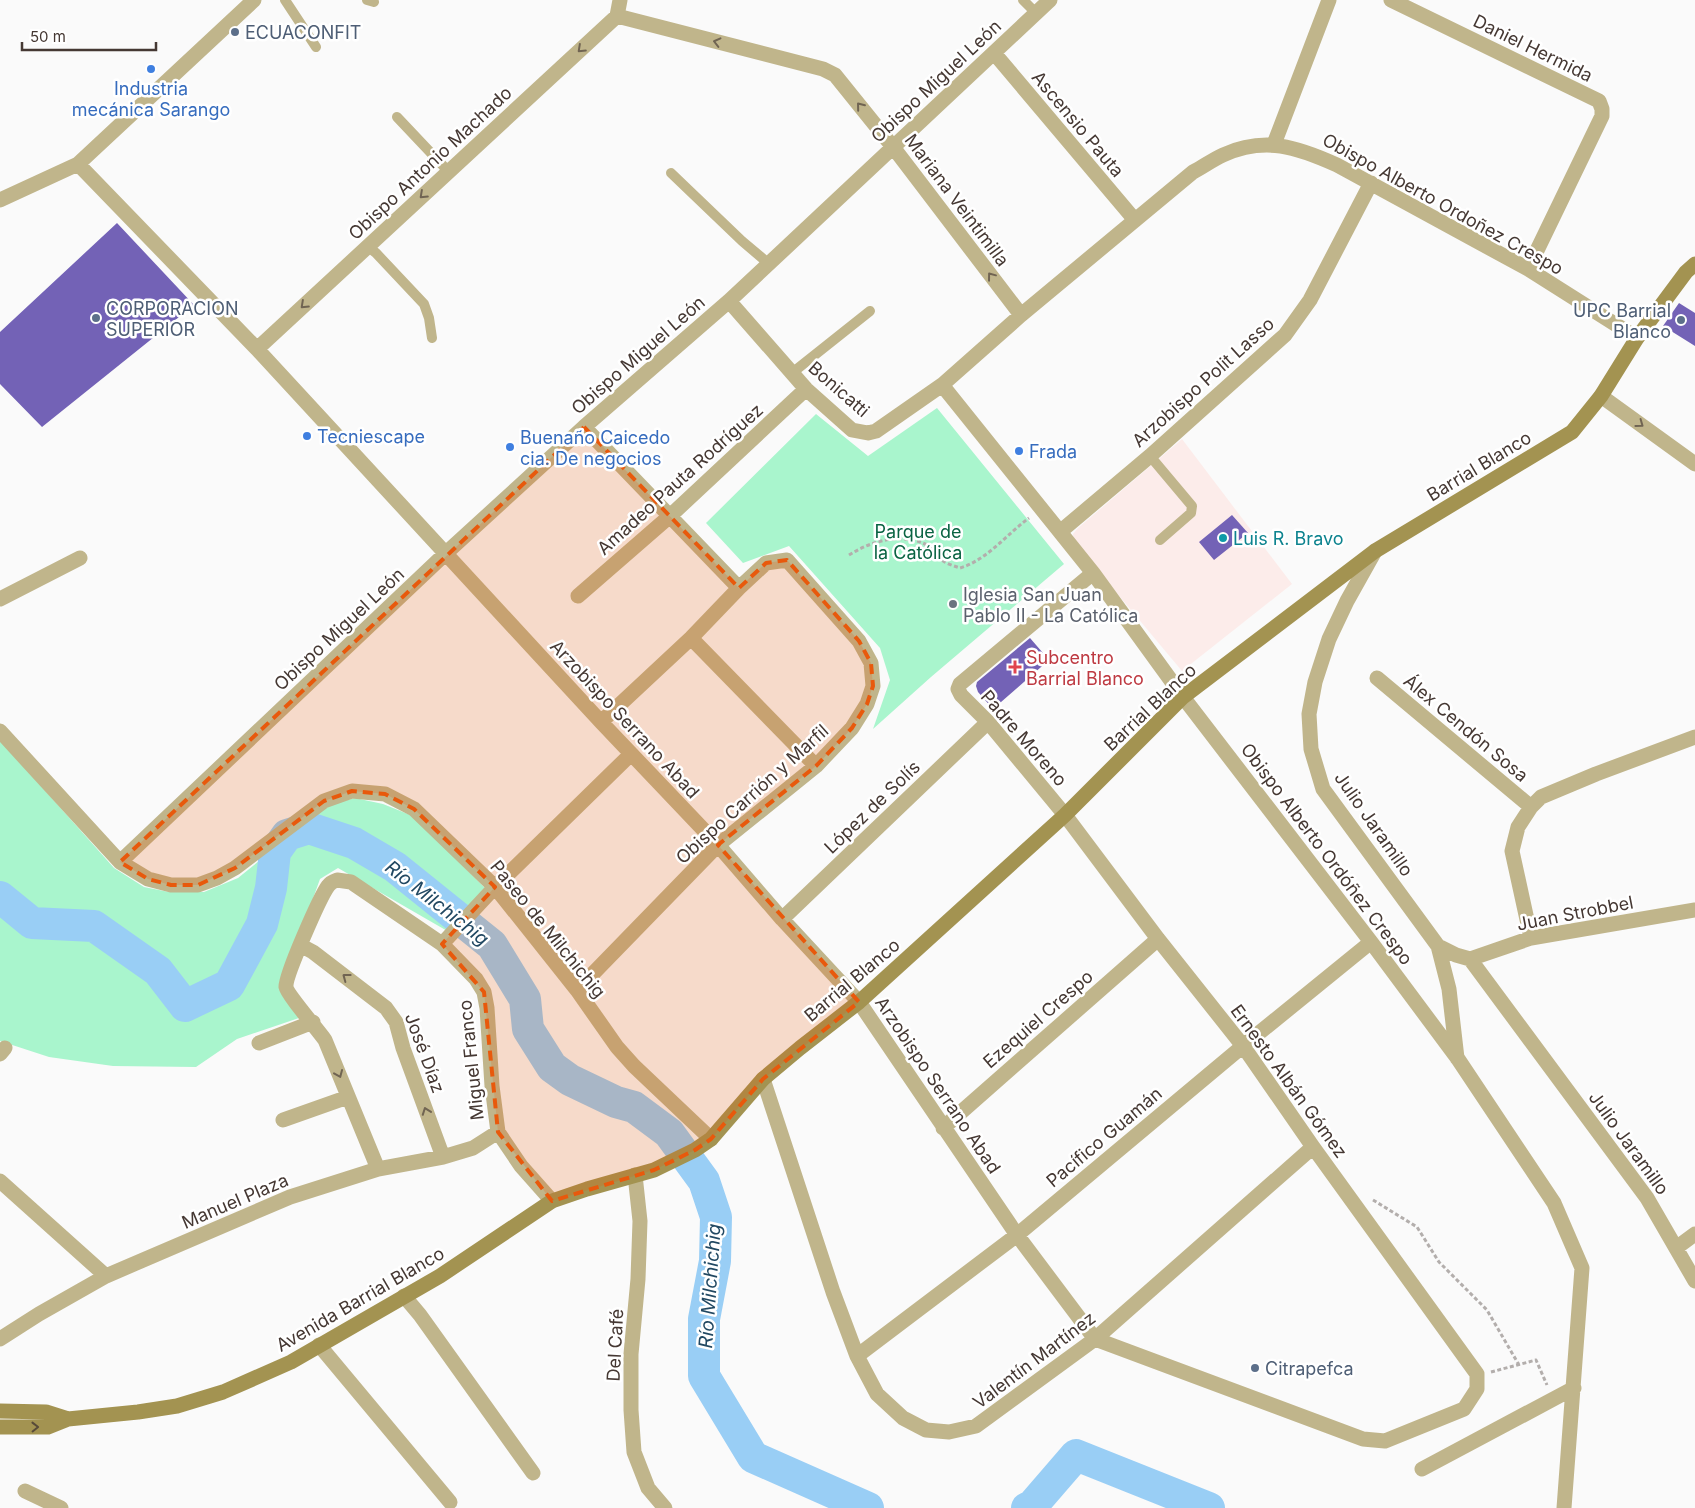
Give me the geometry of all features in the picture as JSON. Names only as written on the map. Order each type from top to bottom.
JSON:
[{"type":"street","points":[[0,200],[78,164],[254,0]]},
{"type":"street","points":[[617,16],[620,0]]},
{"type":"street","name":"Obispo Miguel León","points":[[120,862],[446,554],[584,427],[729,301],[1050,0]]},
{"type":"street","points":[[1274,144],[1329,0]]},
{"type":"street","name":"Daniel Hermida","points":[[1391,0],[1599,101],[1601,104],[1602,116],[1528,269]]},
{"type":"street","name":"Mariana Veintimilla","points":[[617,16],[830,72],[893,147],[1021,315]]},
{"type":"street","name":"Obispo Antonio Machado","points":[[257,348],[617,16]]},
{"type":"street","name":"Ascensio Pauta","points":[[994,53],[1134,219]]},
{"type":"street","name":"Obispo Alberto Ordoñez Crespo","points":[[942,386],[1021,315],[1134,219],[1193,172],[1223,155],[1250,146],[1274,144],[1305,151],[1371,183],[1528,269],[1637,338]]},
{"type":"street","name":"Arzobispo Serrano Abad","points":[[78,164],[257,348],[601,722],[718,844],[782,919],[860,1002],[943,1128],[1017,1235],[1095,1340]]},
{"type":"street","name":"Arzobispo Polit Lasso","points":[[1061,531],[1150,456],[1286,335],[1310,300],[1371,183]]},
{"type":"street","name":"Barrial Blanco","points":[[654,1170],[695,1150],[711,1139],[763,1079],[860,1002],[1065,815],[1182,697],[1375,551],[1572,432],[1601,396],[1637,338],[1686,272],[1695,264]]},
{"type":"street","name":"Bonicatti","points":[[729,301],[806,389],[852,430],[868,433],[876,431],[942,386]]},
{"type":"street","name":"Obispo Alberto Ordóñez Crespo","points":[[942,386],[1094,573],[1182,697],[1371,942],[1458,1059],[1554,1203],[1582,1268],[1564,1508]]},
{"type":"street","name":"Amadeo Pauta Rodríguez","points":[[578,596],[670,516],[806,389]]},
{"type":"street","points":[[1601,396],[1695,464]]},
{"type":"street","points":[[584,427],[739,588],[690,638],[601,722]]},
{"type":"street","name":"Julio Jaramillo","points":[[1375,551],[1347,602],[1326,647],[1315,682],[1309,714],[1311,749],[1323,789],[1438,946],[1449,989],[1458,1059]]},
{"type":"street","points":[[0,598],[80,558]]},
{"type":"street","name":"Obispo Carrión y Marfil","points":[[577,990],[718,844],[816,766],[852,728],[867,704],[873,686],[871,663],[859,641],[787,560],[766,563],[739,588]]},
{"type":"street","name":"Padre Moreno","points":[[1065,815],[988,722],[961,695],[958,689],[960,684],[1094,573]]},
{"type":"street","points":[[690,638],[816,766]]},
{"type":"street","name":"Álex Cendón Sosa","points":[[1377,678],[1531,806]]},
{"type":"street","name":"López de Solís","points":[[782,919],[988,722]]},
{"type":"street","name":"Paseo de Milchichig","points":[[0,731],[120,862],[148,878],[172,885],[198,885],[217,878],[236,868],[324,800],[352,791],[385,794],[414,809],[495,886],[577,990],[612,1041],[634,1066],[711,1139]]},
{"type":"street","points":[[1531,938],[1512,851],[1518,827],[1531,806],[1542,796],[1694,735]]},
{"type":"street","points":[[447,938],[495,886],[631,754]]},
{"type":"street","name":"Ernesto Albán Gómez","points":[[1065,815],[1158,939],[1243,1046],[1477,1374]]},
{"type":"street","name":"Miguel Franco","points":[[312,1022],[288,992],[286,985],[300,945],[328,886],[338,880],[351,882],[447,938],[484,992],[498,1132],[521,1166],[552,1201]]},
{"type":"street","name":"Juan Strobbel","points":[[1470,959],[1531,938],[1695,910]]},
{"type":"street","name":"Ezequiel Crespo","points":[[943,1128],[1158,939]]},
{"type":"street","name":"Pacífico Guamán","points":[[857,1356],[1017,1235],[1371,942]]},
{"type":"street","name":"José Díaz","points":[[300,945],[313,952],[386,1008],[396,1022],[403,1048],[443,1157]]},
{"type":"street","points":[[1438,946],[1456,955],[1470,959]]},
{"type":"street","name":"Julio Jaramillo","points":[[1470,959],[1647,1198],[1695,1281]]},
{"type":"street","points":[[259,1043],[312,1022],[325,1040],[378,1170]]},
{"type":"street","name":"Valentín Martínez","points":[[763,1079],[833,1292],[857,1356],[877,1394],[903,1418],[926,1430],[949,1432],[976,1426],[1095,1340],[1313,1146]]},
{"type":"street","points":[[284,1120],[348,1097]]},
{"type":"street","name":"Manuel Plaza","points":[[0,1339],[39,1314],[106,1276],[290,1197],[378,1170],[443,1157],[473,1148],[498,1132]]},
{"type":"street","name":"Avenida Barrial Blanco","points":[[0,1427],[48,1427],[68,1419],[177,1406],[223,1392],[291,1362],[440,1276],[552,1201],[654,1170]]},
{"type":"street","name":"Del Café","points":[[635,1175],[640,1221],[638,1279],[631,1354],[631,1410],[634,1452],[648,1488],[665,1508]]},
{"type":"street","points":[[0,1181],[106,1276]]},
{"type":"street","points":[[1676,1248],[1695,1234]]},
{"type":"street","points":[[404,1296],[420,1315],[533,1473]]},
{"type":"street","points":[[1095,1340],[1363,1439],[1385,1441],[1464,1409],[1477,1389],[1477,1374]]},
{"type":"street","points":[[319,1345],[450,1502]]},
{"type":"street","points":[[1422,1469],[1574,1388]]},
{"type":"street","name":"Avenida Barrial Blanco","points":[[0,1412],[46,1412],[68,1419]]},
{"type":"street","points":[[25,1491],[61,1508]]},
{"type":"lane","points":[[285,0],[316,47]]},
{"type":"lane","points":[[1023,0],[1036,13]]},
{"type":"lane","points":[[397,117],[448,171]]},
{"type":"lane","points":[[672,173],[742,241],[768,263]]},
{"type":"lane","points":[[367,246],[376,253],[424,304],[429,318],[432,338]]},
{"type":"lane","points":[[792,373],[870,311]]},
{"type":"lane","points":[[1150,456],[1192,506],[1191,513],[1160,540]]},
{"type":"path","points":[[849,555],[863,546],[888,538],[918,541],[931,547],[943,561],[960,568],[970,565],[983,556],[1042,509]]},
{"type":"path","points":[[1368,1197],[1417,1227],[1439,1262],[1487,1310],[1519,1365]]},
{"type":"path","points":[[1477,1374],[1536,1360],[1551,1394],[1574,1388]]},
{"type":"highlighted area","points":[[584,427],[739,588],[766,563],[787,560],[859,641],[871,663],[873,686],[867,704],[852,728],[816,766],[718,845],[859,1002],[763,1079],[711,1139],[695,1150],[654,1170],[552,1201],[498,1132],[484,992],[442,944],[495,887],[414,809],[385,794],[352,791],[324,801],[235,868],[198,885],[171,885],[148,879],[120,862]]},
{"type":"shaded area","points":[[1182,439],[1292,584],[1182,671],[1074,542],[1073,534]]},
{"type":"green space","name":"Parque de la Católica","points":[[937,408],[1064,564],[873,729],[890,680],[880,648],[789,546],[743,563],[706,523],[816,414],[868,456]]},
{"type":"green space","points":[[0,740],[114,868],[144,887],[169,892],[204,892],[238,878],[328,805],[355,798],[383,804],[413,816],[488,891],[449,932],[338,868],[320,879],[282,985],[299,1018],[237,1039],[196,1067],[113,1066],[49,1057],[0,1041]]},
{"type":"building","name":"CORPORACION SUPERIOR","points":[[117,223],[194,305],[42,427],[0,384],[0,332]]},
{"type":"building","name":"UPC Barrial Blanco","points":[[1679,303],[1695,313],[1695,346],[1663,326]]},
{"type":"building","name":"Luis R. Bravo","points":[[1232,515],[1248,533],[1214,560],[1199,542]]},
{"type":"building","name":"Subcentro Barrial Blanco","points":[[1030,638],[1049,660],[993,709],[978,692],[977,682]]},
{"type":"waterway","name":"Río Milchichig","points":[[0,897],[32,923],[94,926],[158,971],[185,1006],[229,985],[262,924],[271,888],[275,852],[287,835],[309,828],[354,843],[395,867],[492,945],[525,999],[528,1029],[552,1067],[570,1080],[616,1102],[634,1107],[669,1133],[704,1181],[716,1217],[715,1261],[704,1319],[704,1376],[753,1457],[868,1508]]},
{"type":"waterway","name":"Río Milchichig","points":[[1027,1508],[1032,1506],[1076,1455],[1209,1508]]},
{"type":"place","name":"ECUACONFIT","points":[[235,32]]},
{"type":"place","name":"Industria mecánica Sarango","points":[[151,69]]},
{"type":"place","name":"CORPORACION SUPERIOR","points":[[96,318]]},
{"type":"place","name":"UPC Barrial Blanco","points":[[1681,320]]},
{"type":"place","name":"Tecniescape","points":[[307,436]]},
{"type":"place","name":"Buenaño Caicedo cia. De negocios","points":[[510,447]]},
{"type":"place","name":"Frada","points":[[1019,451]]},
{"type":"place","name":"Luis R. Bravo","points":[[1223,538]]},
{"type":"place","name":"Iglesia San Juan Pablo II - La Católica","points":[[953,604]]},
{"type":"place","name":"Subcentro Barrial Blanco","points":[[1015,667]]},
{"type":"place","name":"Citrapefca","points":[[1255,1368]]}]
